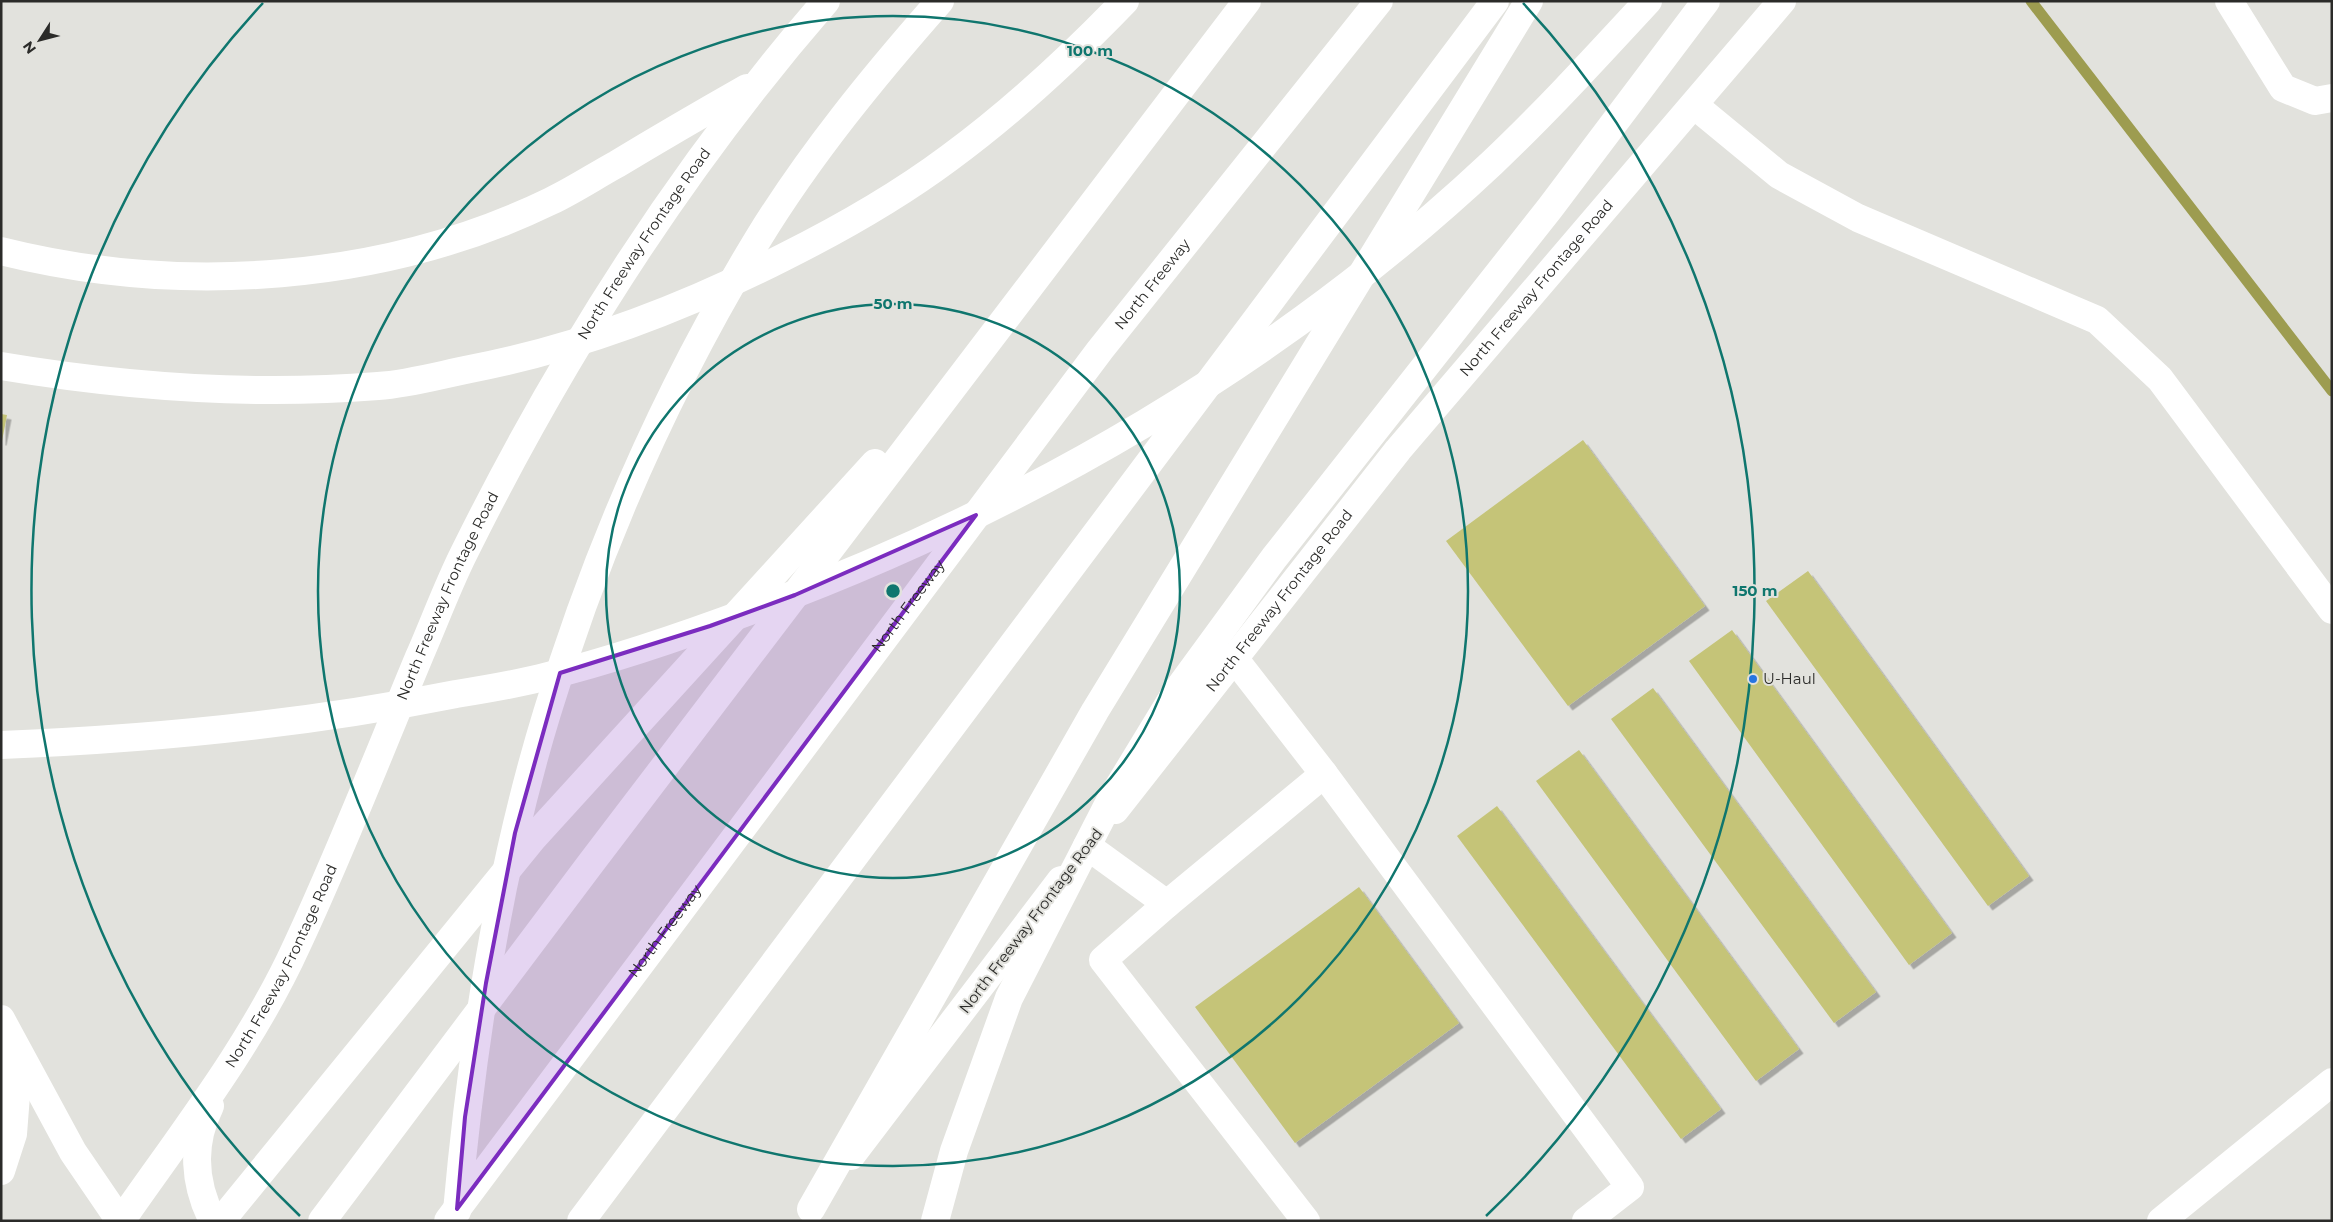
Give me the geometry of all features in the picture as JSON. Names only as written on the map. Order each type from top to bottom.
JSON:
[{"type":"main road","name":"North Freeway Frontage Road","points":[[121,1221],[229,1066],[263,1012],[297,946],[462,557],[517,448],[571,354],[631,259],[757,82],[826,1]]},
{"type":"main road","points":[[456,1221],[466,1117],[486,983],[515,833],[546,714],[582,608],[652,437],[758,239],[826,140],[890,58],[940,1]]},
{"type":"main road","points":[[1,366],[82,379],[169,387],[266,391],[382,386],[515,361],[618,330],[680,306],[815,241],[892,197],[948,158],[1012,109],[1069,58],[1125,1]]},
{"type":"main road","points":[[322,1221],[1247,1]]},
{"type":"main road","name":"North Freeway","points":[[448,1221],[1100,350],[1379,1]]},
{"type":"main road","points":[[581,1221],[1495,1]]},
{"type":"main road","points":[[807,1215],[1095,711],[1529,1]]},
{"type":"main road","points":[[1,745],[155,736],[238,728],[386,708],[546,677],[719,623],[814,588],[913,545],[1000,504],[1083,459],[1254,355],[1331,298],[1491,164],[1566,90],[1648,1]]},
{"type":"main road","points":[[935,1221],[954,1151],[1009,998],[1111,799],[1176,692],[1274,558],[1550,208],[1706,1]]},
{"type":"main road","name":"North Freeway Frontage Road","points":[[807,1215],[1087,846],[1398,450],[1782,1]]},
{"type":"main road","points":[[2229,1],[2283,88],[2315,101],[2332,98]]},
{"type":"main road","points":[[1,251],[38,260],[170,276],[266,275],[386,259],[466,237],[552,201],[757,82]]},
{"type":"main road","points":[[1694,105],[1779,175],[1850,214],[2097,320],[2160,379],[2332,610]]},
{"type":"main road","points":[[221,1221],[534,837],[996,331]]},
{"type":"main road","points":[[1234,658],[1324,774],[1630,1187],[1586,1221]]},
{"type":"main road","points":[[1306,1221],[1103,960],[1167,904],[1324,774]]},
{"type":"main road","points":[[1087,846],[1167,904]]},
{"type":"main road","points":[[1,1171],[14,1134],[16,1095],[4,1023]]},
{"type":"main road","points":[[4,1023],[73,1152],[121,1221]]},
{"type":"main road","points":[[213,1221],[201,1196],[196,1174],[198,1147],[208,1109],[229,1066]]},
{"type":"main road","points":[[2161,1221],[2332,1082]]},
{"type":"highlighted area","points":[[976,515],[457,1209],[465,1117],[486,983],[515,833],[560,673],[710,626],[795,595]]},
{"type":"building","points":[[1,414],[7,415],[2,441],[1,441]]},
{"type":"building","points":[[1583,440],[1705,606],[1568,706],[1446,541]]},
{"type":"building","points":[[1808,571],[2029,876],[1988,906],[1766,601]]},
{"type":"building","points":[[1732,630],[1952,933],[1909,965],[1689,661]]},
{"type":"building","points":[[1653,688],[1876,992],[1834,1023],[1611,719]]},
{"type":"building","points":[[1579,750],[1799,1049],[1756,1081],[1536,781]]},
{"type":"building","points":[[1497,806],[1721,1109],[1681,1139],[1457,836]]},
{"type":"building","points":[[1359,887],[1459,1023],[1295,1143],[1195,1007]]},
{"type":"waterway","points":[[2031,1],[2332,391]]},
{"type":"place","name":"U-Haul","points":[[1753,679]]}]
